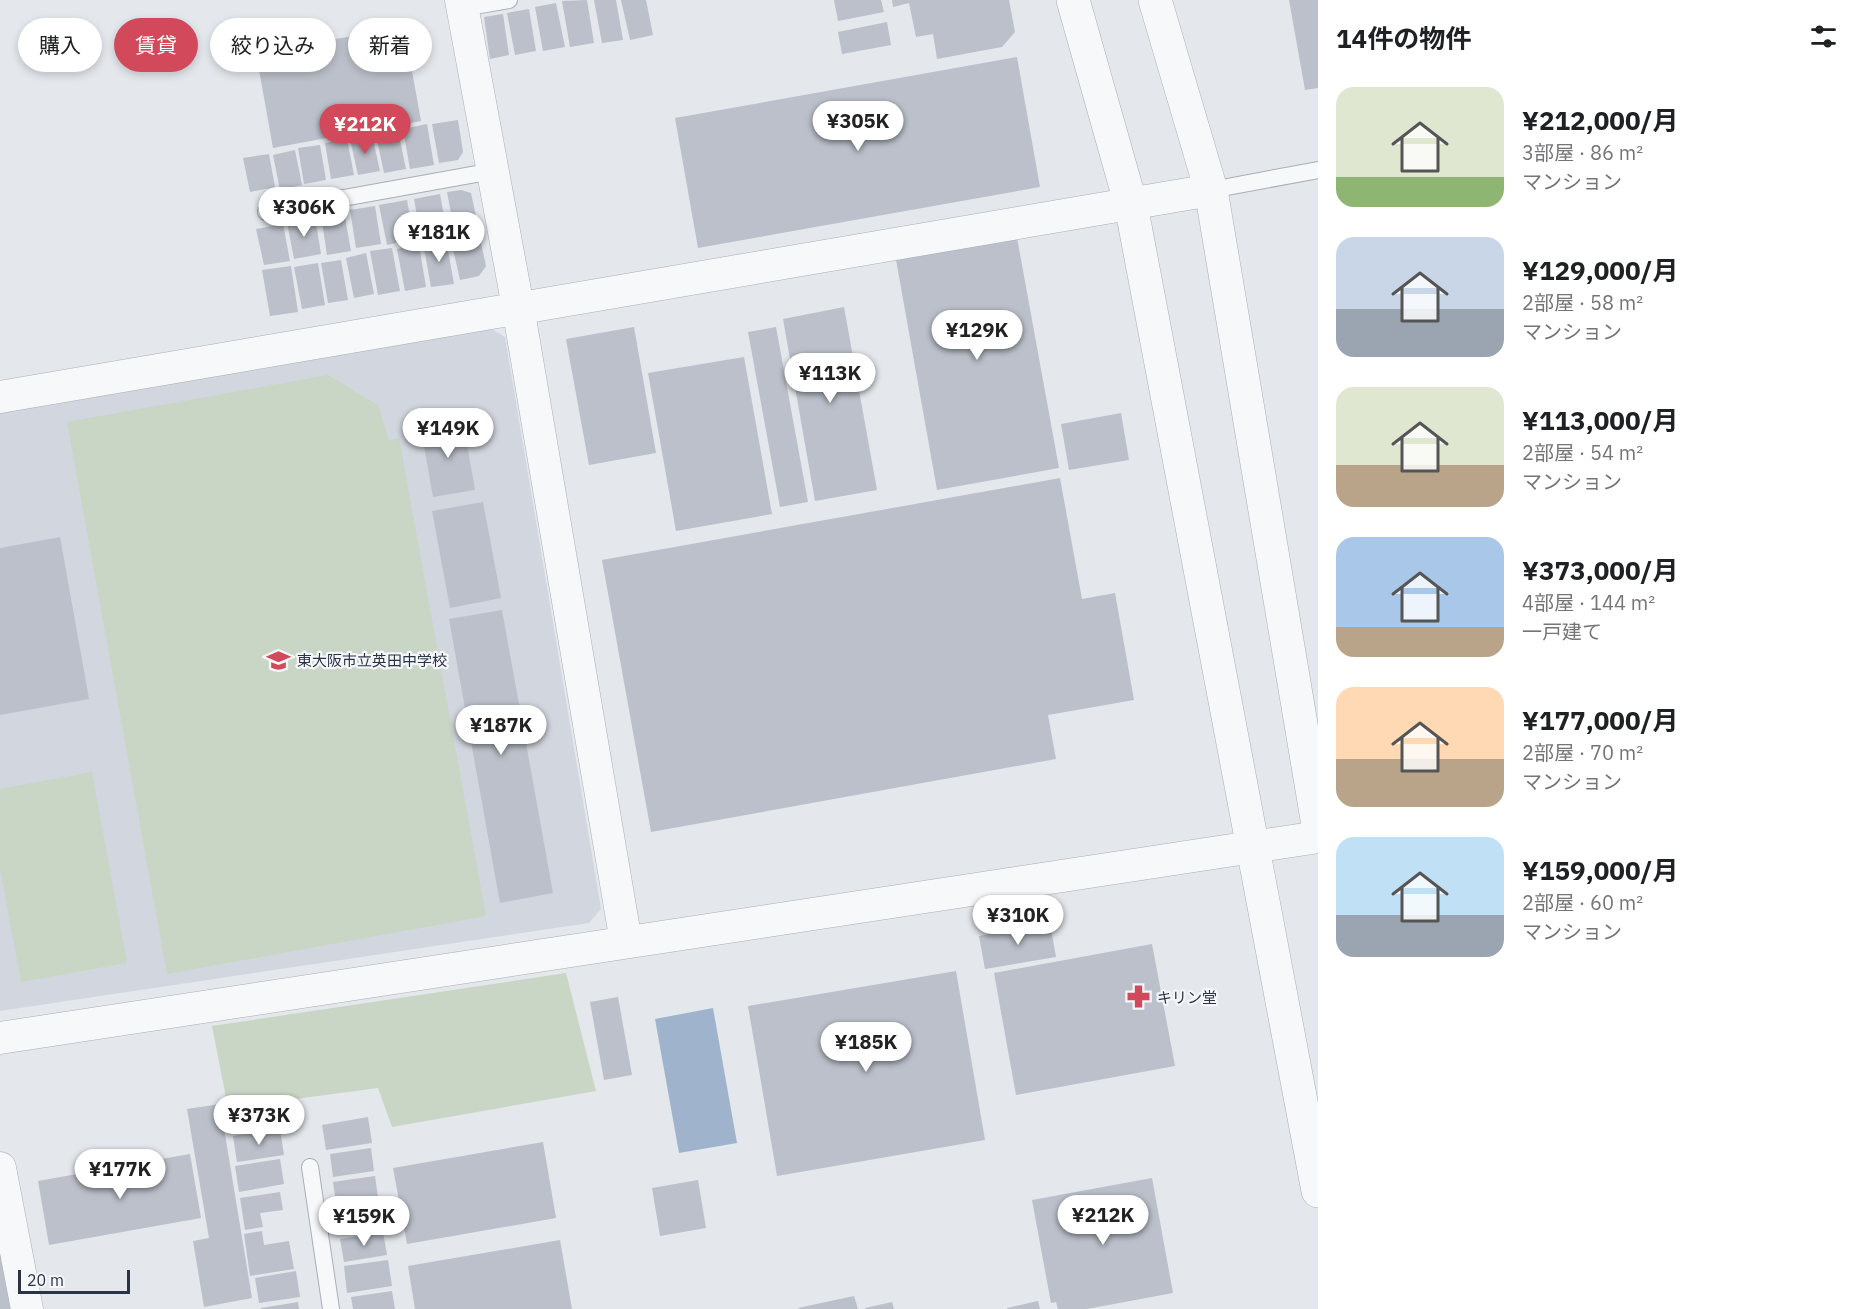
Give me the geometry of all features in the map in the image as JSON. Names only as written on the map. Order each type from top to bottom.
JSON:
[{"type":"street","points":[[1073,0],[1131,205],[1255,848],[1318,1191]]},
{"type":"street","points":[[1155,0],[1211,190],[1318,825]]},
{"type":"street","points":[[462,4],[518,307],[626,942]]},
{"type":"street","points":[[0,398],[518,307],[1211,190]]},
{"type":"street","points":[[0,1038],[1318,837]]},
{"type":"street","points":[[0,1168],[27,1309]]},
{"type":"lane","points":[[462,4],[509,0]]},
{"type":"lane","points":[[1211,190],[1318,170]]},
{"type":"lane","points":[[266,212],[493,171]]},
{"type":"lane","points":[[310,1167],[331,1309]]},
{"type":"shaded area","name":"東大阪市立英田中学校","points":[[487,326],[505,337],[601,909],[589,923],[0,1011],[0,412]]},
{"type":"green space","points":[[328,375],[378,405],[389,440],[399,438],[486,916],[167,974],[67,422]]},
{"type":"green space","points":[[92,772],[127,963],[21,982],[0,869],[0,789]]},
{"type":"green space","points":[[566,973],[596,1091],[392,1127],[378,1088],[228,1108],[212,1026]]},
{"type":"water","points":[[713,1008],[737,1143],[679,1153],[655,1019]]},
{"type":"building","points":[[587,0],[594,43],[570,47],[562,1]]},
{"type":"building","points":[[594,0],[616,0],[623,40],[602,43]]},
{"type":"building","points":[[621,0],[646,0],[653,35],[630,40]]},
{"type":"building","points":[[834,0],[881,0],[884,12],[838,21]]},
{"type":"building","points":[[892,0],[1009,0],[1015,32],[1002,47],[937,59],[933,34],[916,37],[909,3],[893,7]]},
{"type":"building","points":[[1289,0],[1318,0],[1318,88],[1305,90]]},
{"type":"building","points":[[556,3],[565,47],[543,51],[535,7]]},
{"type":"building","points":[[529,9],[536,51],[515,55],[507,13]]},
{"type":"building","points":[[503,14],[509,55],[490,59],[484,17]]},
{"type":"building","points":[[887,22],[891,45],[842,54],[838,32]]},
{"type":"building","points":[[348,37],[348,72],[412,72],[421,121],[380,129],[377,112],[334,120],[337,136],[273,148],[259,72],[336,72],[336,39]]},
{"type":"building","points":[[1017,57],[1040,187],[698,248],[675,118]]},
{"type":"building","points":[[458,120],[463,152],[458,160],[439,163],[432,124]]},
{"type":"building","points":[[427,124],[434,165],[410,169],[403,129]]},
{"type":"building","points":[[398,131],[406,169],[384,173],[376,135]]},
{"type":"building","points":[[372,135],[380,171],[358,175],[350,139]]},
{"type":"building","points":[[347,139],[354,175],[331,179],[325,143]]},
{"type":"building","points":[[320,145],[326,180],[304,184],[298,148]]},
{"type":"building","points":[[295,150],[302,185],[280,190],[273,155]]},
{"type":"building","points":[[269,154],[275,187],[250,192],[243,158]]},
{"type":"building","points":[[461,190],[471,193],[479,230],[455,235],[447,192]]},
{"type":"building","points":[[440,194],[447,232],[421,237],[414,199]]},
{"type":"building","points":[[407,200],[414,239],[387,245],[379,205]]},
{"type":"building","points":[[375,206],[381,244],[356,248],[350,210]]},
{"type":"building","points":[[344,212],[351,251],[327,255],[321,215]]},
{"type":"building","points":[[315,217],[321,254],[294,259],[287,222]]},
{"type":"building","points":[[283,224],[290,261],[264,265],[256,229]]},
{"type":"building","points":[[1016,232],[1059,468],[937,490],[895,254]]},
{"type":"building","points":[[479,234],[486,266],[479,276],[460,280],[451,240]]},
{"type":"building","points":[[446,239],[454,284],[431,287],[423,243]]},
{"type":"building","points":[[419,245],[426,287],[405,291],[397,249]]},
{"type":"building","points":[[392,248],[400,291],[378,295],[370,251]]},
{"type":"building","points":[[366,253],[374,294],[354,298],[346,258]]},
{"type":"building","points":[[341,260],[348,300],[328,303],[321,263]]},
{"type":"building","points":[[318,263],[325,305],[302,309],[294,267]]},
{"type":"building","points":[[291,266],[298,312],[270,316],[262,270]]},
{"type":"building","points":[[844,307],[877,490],[815,501],[783,319]]},
{"type":"building","points":[[634,327],[656,453],[589,465],[566,339]]},
{"type":"building","points":[[776,327],[808,502],[780,507],[748,332]]},
{"type":"building","points":[[744,357],[772,514],[676,531],[648,373]]},
{"type":"building","points":[[1121,413],[1129,460],[1069,470],[1061,424]]},
{"type":"building","points":[[463,421],[475,490],[433,497],[421,429]]},
{"type":"building","points":[[1060,478],[1082,599],[1115,593],[1134,700],[1048,715],[1056,759],[651,832],[602,560]]},
{"type":"building","points":[[483,502],[501,598],[450,608],[432,511]]},
{"type":"building","points":[[60,537],[89,699],[0,715],[0,548]]},
{"type":"building","points":[[502,610],[553,893],[500,903],[449,619]]},
{"type":"building","points":[[1050,923],[1056,957],[985,969],[979,936]]},
{"type":"building","points":[[1152,944],[1175,1066],[1016,1095],[994,973]]},
{"type":"building","points":[[956,971],[985,1140],[777,1176],[748,1006]]},
{"type":"building","points":[[618,997],[632,1075],[604,1080],[590,1002]]},
{"type":"building","points":[[220,1104],[252,1298],[204,1307],[193,1241],[209,1238],[187,1109]]},
{"type":"building","points":[[368,1117],[372,1143],[326,1150],[322,1125]]},
{"type":"building","points":[[280,1129],[284,1155],[237,1162],[233,1136]]},
{"type":"building","points":[[543,1142],[556,1218],[407,1244],[393,1168]]},
{"type":"building","points":[[371,1148],[374,1171],[333,1177],[330,1154]]},
{"type":"building","points":[[190,1154],[201,1218],[49,1245],[38,1181]]},
{"type":"building","points":[[280,1159],[284,1184],[239,1192],[235,1166]]},
{"type":"building","points":[[375,1176],[378,1197],[336,1203],[333,1182]]},
{"type":"building","points":[[1152,1178],[1173,1293],[1087,1309],[1058,1309],[1056,1302],[1051,1303],[1032,1200]]},
{"type":"building","points":[[698,1180],[706,1228],[660,1236],[652,1188]]},
{"type":"building","points":[[280,1192],[283,1210],[260,1213],[263,1227],[245,1230],[240,1198]]},
{"type":"building","points":[[378,1202],[382,1228],[340,1234],[336,1208]]},
{"type":"building","points":[[262,1231],[264,1245],[289,1241],[294,1269],[250,1276],[244,1234]]},
{"type":"building","points":[[383,1232],[387,1255],[344,1262],[340,1239]]},
{"type":"building","points":[[560,1240],[572,1309],[415,1309],[408,1266]]},
{"type":"building","points":[[0,1247],[12,1309],[0,1309]]},
{"type":"building","points":[[388,1260],[392,1286],[347,1293],[344,1266]]},
{"type":"building","points":[[296,1271],[300,1297],[259,1303],[255,1278]]},
{"type":"building","points":[[392,1291],[395,1309],[353,1309],[351,1297]]},
{"type":"building","points":[[854,1296],[858,1309],[798,1308]]},
{"type":"building","points":[[1038,1301],[1040,1309],[1007,1309],[1007,1308]]},
{"type":"building","points":[[298,1302],[299,1309],[261,1309],[261,1308]]},
{"type":"building","points":[[892,1302],[894,1309],[865,1309],[865,1308]]},
{"type":"place","name":"東大阪市立英田中学校","points":[[279,660]]},
{"type":"place","name":"キリン堂","points":[[1139,997]]}]
